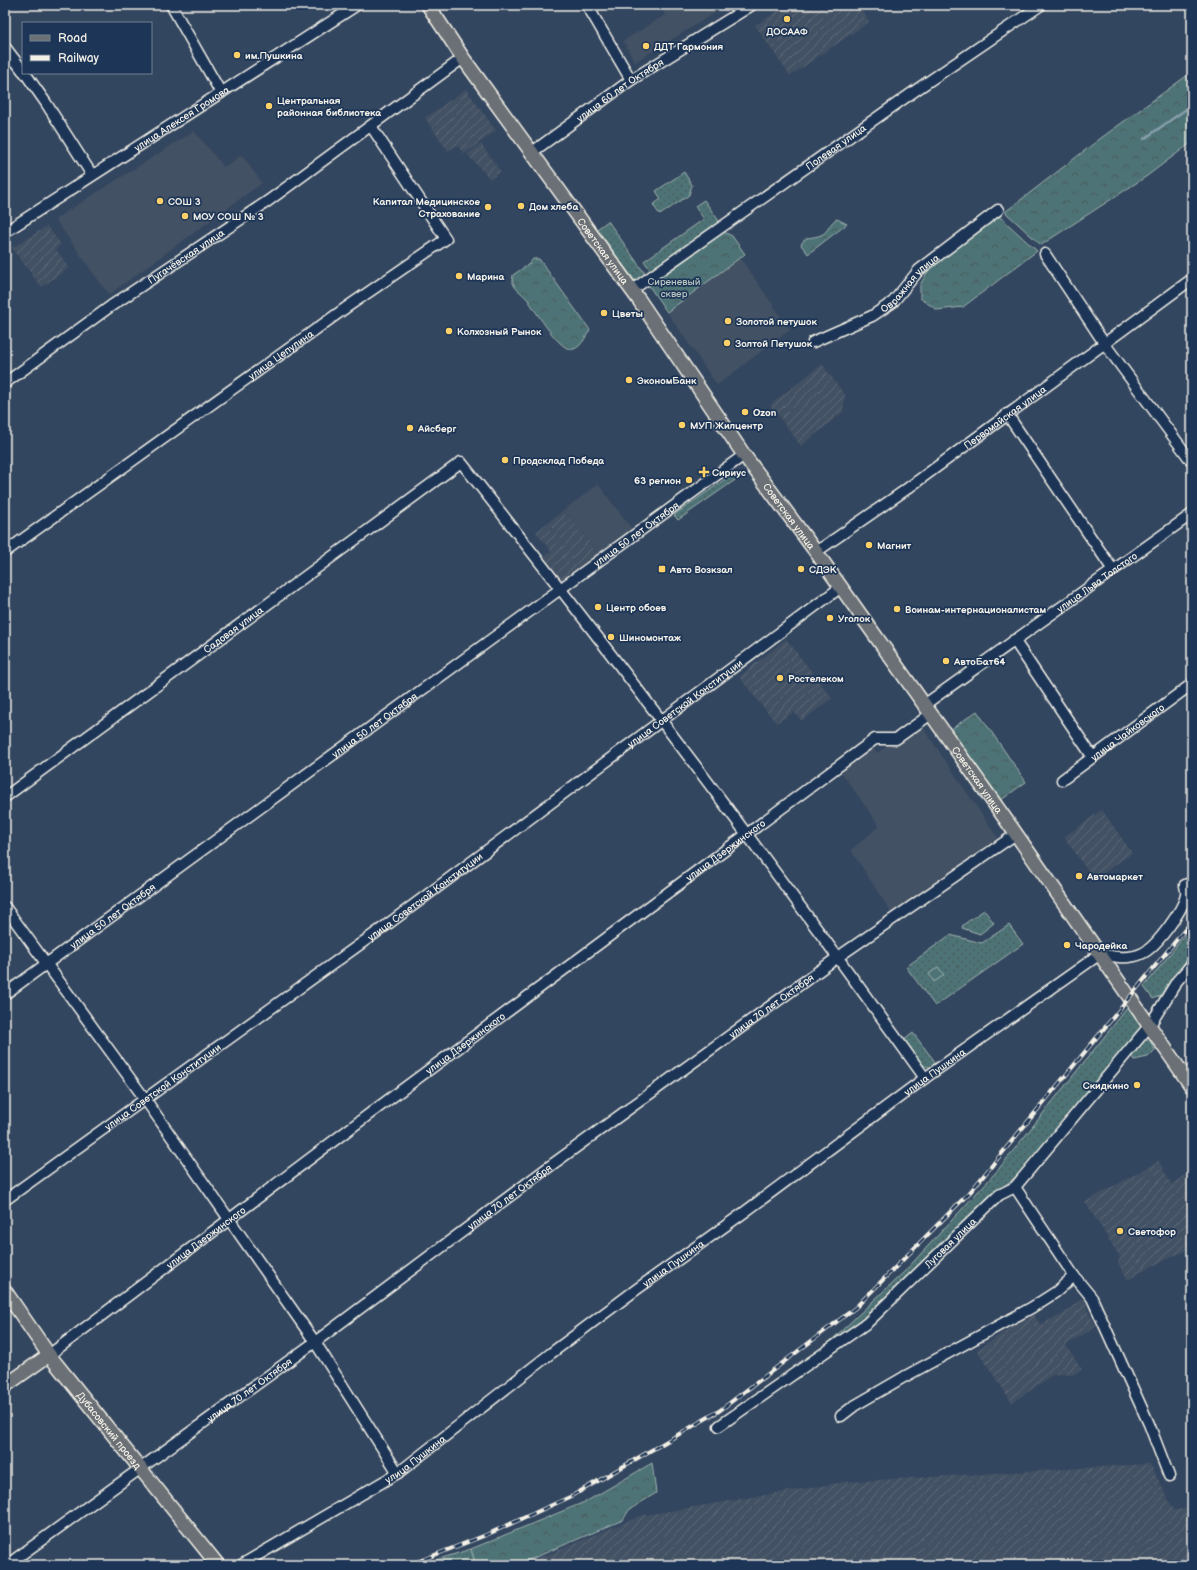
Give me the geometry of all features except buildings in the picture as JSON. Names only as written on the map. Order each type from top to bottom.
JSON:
[{"type":"main road","name":"Советская улица","points":[[428,5],[463,58],[632,290],[744,456],[841,587],[1016,834],[1192,1087]]},
{"type":"main road","name":"Дубасовский проезд","points":[[5,1291],[49,1355],[140,1470],[218,1565]]},
{"type":"main road","name":"улица Дзержинского","points":[[5,1386],[49,1355]]},
{"type":"street","points":[[171,5],[221,93]]},
{"type":"street","name":"улица Алексея Громова","points":[[5,232],[357,5]]},
{"type":"street","points":[[587,5],[631,80]]},
{"type":"street","name":"улица 60 лет Октября","points":[[531,153],[631,80],[752,5]]},
{"type":"street","name":"Полевая улица","points":[[632,290],[919,88],[1041,5]]},
{"type":"street","points":[[5,47],[22,69]]},
{"type":"street","name":"Пугачёвская улица","points":[[5,383],[111,306],[268,201],[463,58]]},
{"type":"street","points":[[5,64],[14,59]]},
{"type":"street","points":[[26,74],[92,175]]},
{"type":"street","name":"улица Цепулина","points":[[5,552],[347,306],[446,239],[371,126]]},
{"type":"street","name":"Овражная улица","points":[[814,342],[872,316],[893,302],[919,270],[998,210]]},
{"type":"street","points":[[1045,254],[1104,343],[1192,462]]},
{"type":"street","name":"Первомайская улица","points":[[816,552],[904,491],[1192,279]]},
{"type":"street","points":[[1007,414],[1113,570]]},
{"type":"street","name":"улица 50 лет Октября","points":[[5,994],[744,456]]},
{"type":"street","name":"Садовая улица","points":[[5,798],[461,462],[561,588]]},
{"type":"street","name":"улица Льва Толстого","points":[[927,709],[1014,640],[1192,514]]},
{"type":"street","name":"улица Советской Конституции","points":[[5,1200],[384,927],[841,587]]},
{"type":"street","points":[[561,588],[747,834],[925,1078]]},
{"type":"street","points":[[1014,640],[1092,756]]},
{"type":"street","name":"улица Чайковского","points":[[1062,780],[1092,756],[1192,684]]},
{"type":"street","name":"улица Дзержинского","points":[[49,1355],[228,1219],[875,739],[896,739],[927,709]]},
{"type":"street","name":"улица 70 лет Октября","points":[[7,1565],[315,1342],[546,1169],[838,957],[1016,834]]},
{"type":"street","points":[[1100,954],[1123,958],[1143,953],[1159,939],[1172,923],[1186,894],[1185,885],[1192,882]]},
{"type":"street","points":[[5,907],[145,1099],[315,1342],[398,1473]]},
{"type":"street","name":"улица Пушкина","points":[[241,1565],[398,1473],[556,1349],[925,1078],[1100,954]]},
{"type":"street","name":"Луговая улица","points":[[719,1426],[867,1323],[999,1195],[1014,1187],[1150,1025],[1177,981],[1192,964]]},
{"type":"street","points":[[1014,1187],[1074,1276],[1092,1298],[1149,1424],[1169,1476]]},
{"type":"street","points":[[840,1416],[854,1406],[917,1370],[1031,1308],[1056,1292],[1074,1276]]},
{"type":"shaded area","points":[[660,5],[728,5],[635,62],[623,41],[665,15]]},
{"type":"shaded area","points":[[788,5],[859,5],[869,22],[790,76],[755,25]]},
{"type":"shaded area","points":[[466,89],[496,131],[464,154],[457,145],[448,151],[425,118]]},
{"type":"shaded area","name":"СОШ 3","points":[[194,131],[224,167],[242,155],[262,183],[110,294],[103,287],[55,219]]},
{"type":"shaded area","points":[[481,144],[501,172],[490,179],[467,154]]},
{"type":"shaded area","points":[[47,226],[61,244],[56,249],[69,268],[41,287],[12,248]]},
{"type":"shaded area","name":"Золотой петушок","points":[[740,257],[790,330],[717,385],[667,312]]},
{"type":"shaded area","points":[[822,364],[845,395],[843,412],[801,446],[770,405]]},
{"type":"shaded area","points":[[598,484],[632,529],[598,553],[564,510]]},
{"type":"shaded area","points":[[564,510],[598,553],[560,582],[542,558],[551,551],[536,532]]},
{"type":"shaded area","points":[[786,639],[832,698],[802,721],[794,712],[776,723],[739,677]]},
{"type":"shaded area","points":[[919,722],[998,838],[892,914],[851,850],[879,826],[840,770],[872,747],[877,753]]},
{"type":"shaded area","points":[[1102,810],[1132,853],[1094,880],[1064,837]]},
{"type":"shaded area","points":[[1159,1161],[1171,1184],[1192,1171],[1192,1248],[1146,1269],[1128,1280],[1118,1263],[1120,1257],[1085,1202]]},
{"type":"shaded area","points":[[1085,1296],[1088,1311],[1096,1327],[1066,1345],[1082,1369],[1073,1375],[1054,1374],[1012,1403],[977,1350],[1032,1313],[1040,1324],[1062,1315]]},
{"type":"shaded area","points":[[1150,1464],[1174,1510],[1192,1508],[1192,1565],[522,1565],[640,1516],[845,1482]]},
{"type":"green space","points":[[1192,72],[1192,142],[1147,176],[1041,245],[1005,212],[1101,138]]},
{"type":"green space","points":[[684,172],[692,185],[689,195],[660,215],[653,205],[661,199],[656,191]]},
{"type":"green space","points":[[704,200],[721,224],[652,272],[644,261],[704,219],[695,206]]},
{"type":"green space","points":[[999,216],[1037,251],[963,307],[937,310],[920,298],[920,285],[931,266]]},
{"type":"green space","points":[[837,219],[847,224],[808,254],[801,245],[803,242],[807,238],[824,234],[832,222]]},
{"type":"green space","points":[[608,221],[648,278],[637,284],[597,229]]},
{"type":"green space","name":"Сиреневый сквер","points":[[724,232],[732,236],[745,254],[667,312],[649,286]]},
{"type":"green space","points":[[533,259],[539,259],[590,330],[577,348],[569,349],[562,345],[542,321],[528,300],[513,283],[513,275],[529,264]]},
{"type":"green space","points":[[734,473],[738,478],[678,520],[674,515]]},
{"type":"green space","points":[[977,711],[1026,782],[1001,800],[950,730]]},
{"type":"green space","points":[[984,910],[994,923],[980,934],[962,928],[963,925]]},
{"type":"green space","points":[[1009,925],[1023,944],[935,1006],[906,967],[950,935],[982,943]]},
{"type":"green space","points":[[1192,926],[1192,955],[1184,963],[1166,993],[1153,999],[1144,987]]},
{"type":"green space","points":[[938,967],[944,975],[934,982],[929,974]]},
{"type":"green space","points":[[1128,1007],[1143,1028],[1019,1174],[998,1191],[864,1320],[822,1349],[905,1271],[997,1171]]},
{"type":"green space","points":[[913,1033],[936,1063],[931,1067],[918,1061],[903,1041]]},
{"type":"green space","points":[[1145,1039],[1150,1041],[1155,1050],[1148,1057],[1134,1060],[1130,1054]]},
{"type":"green space","points":[[652,1463],[656,1493],[629,1510],[623,1520],[517,1565],[476,1565],[471,1549],[587,1501]]},
{"type":"green space","points":[[471,1549],[476,1565],[420,1565]]},
{"type":"waterway","points":[[1144,139],[1192,105]]},
{"type":"railway","points":[[409,1565],[486,1535],[572,1496],[719,1411],[855,1308],[971,1191],[1192,921]]},
{"type":"place","name":"ДОСААФ","points":[[787,19]]},
{"type":"place","name":"ДДТ Гармония","points":[[646,46]]},
{"type":"place","name":"им.Пушкина","points":[[237,55]]},
{"type":"place","name":"Центральная районная библиотека","points":[[269,106]]},
{"type":"place","name":"СОШ 3","points":[[160,201]]},
{"type":"place","name":"Дом хлеба","points":[[521,206]]},
{"type":"place","name":"Капитал Медицинское Страхование","points":[[488,207]]},
{"type":"place","name":"МОУ СОШ № 3","points":[[185,216]]},
{"type":"place","name":"Марина","points":[[459,276]]},
{"type":"place","name":"Цветы","points":[[604,313]]},
{"type":"place","name":"Золотой петушок","points":[[728,321]]},
{"type":"place","name":"Колхозный Рынок","points":[[449,331]]},
{"type":"place","name":"Золтой Петушок","points":[[727,343]]},
{"type":"place","name":"ЭкономБанк","points":[[629,380]]},
{"type":"place","name":"Ozon","points":[[745,412]]},
{"type":"place","name":"МУП Жилцентр","points":[[682,425]]},
{"type":"place","name":"Айсберг","points":[[410,428]]},
{"type":"place","name":"Продсклад Победа","points":[[505,460]]},
{"type":"place","name":"Сириус","points":[[704,472]]},
{"type":"place","name":"63 регион","points":[[689,480]]},
{"type":"place","name":"Магнит","points":[[869,545]]},
{"type":"place","name":"Авто Возкзал","points":[[662,569]]},
{"type":"place","name":"СДЭК","points":[[801,569]]},
{"type":"place","name":"Центр обоев","points":[[598,607]]},
{"type":"place","name":"Воинам-интернационалистам","points":[[897,609]]},
{"type":"place","name":"Уголок","points":[[830,618]]},
{"type":"place","name":"Шиномонтаж","points":[[611,637]]},
{"type":"place","name":"АвтоБат64","points":[[946,661]]},
{"type":"place","name":"Ростелеком","points":[[780,678]]},
{"type":"place","name":"Автомаркет","points":[[1079,876]]},
{"type":"place","name":"Чародейка","points":[[1067,945]]},
{"type":"place","name":"Скидкино","points":[[1137,1085]]},
{"type":"place","name":"Светофор","points":[[1120,1231]]}]
